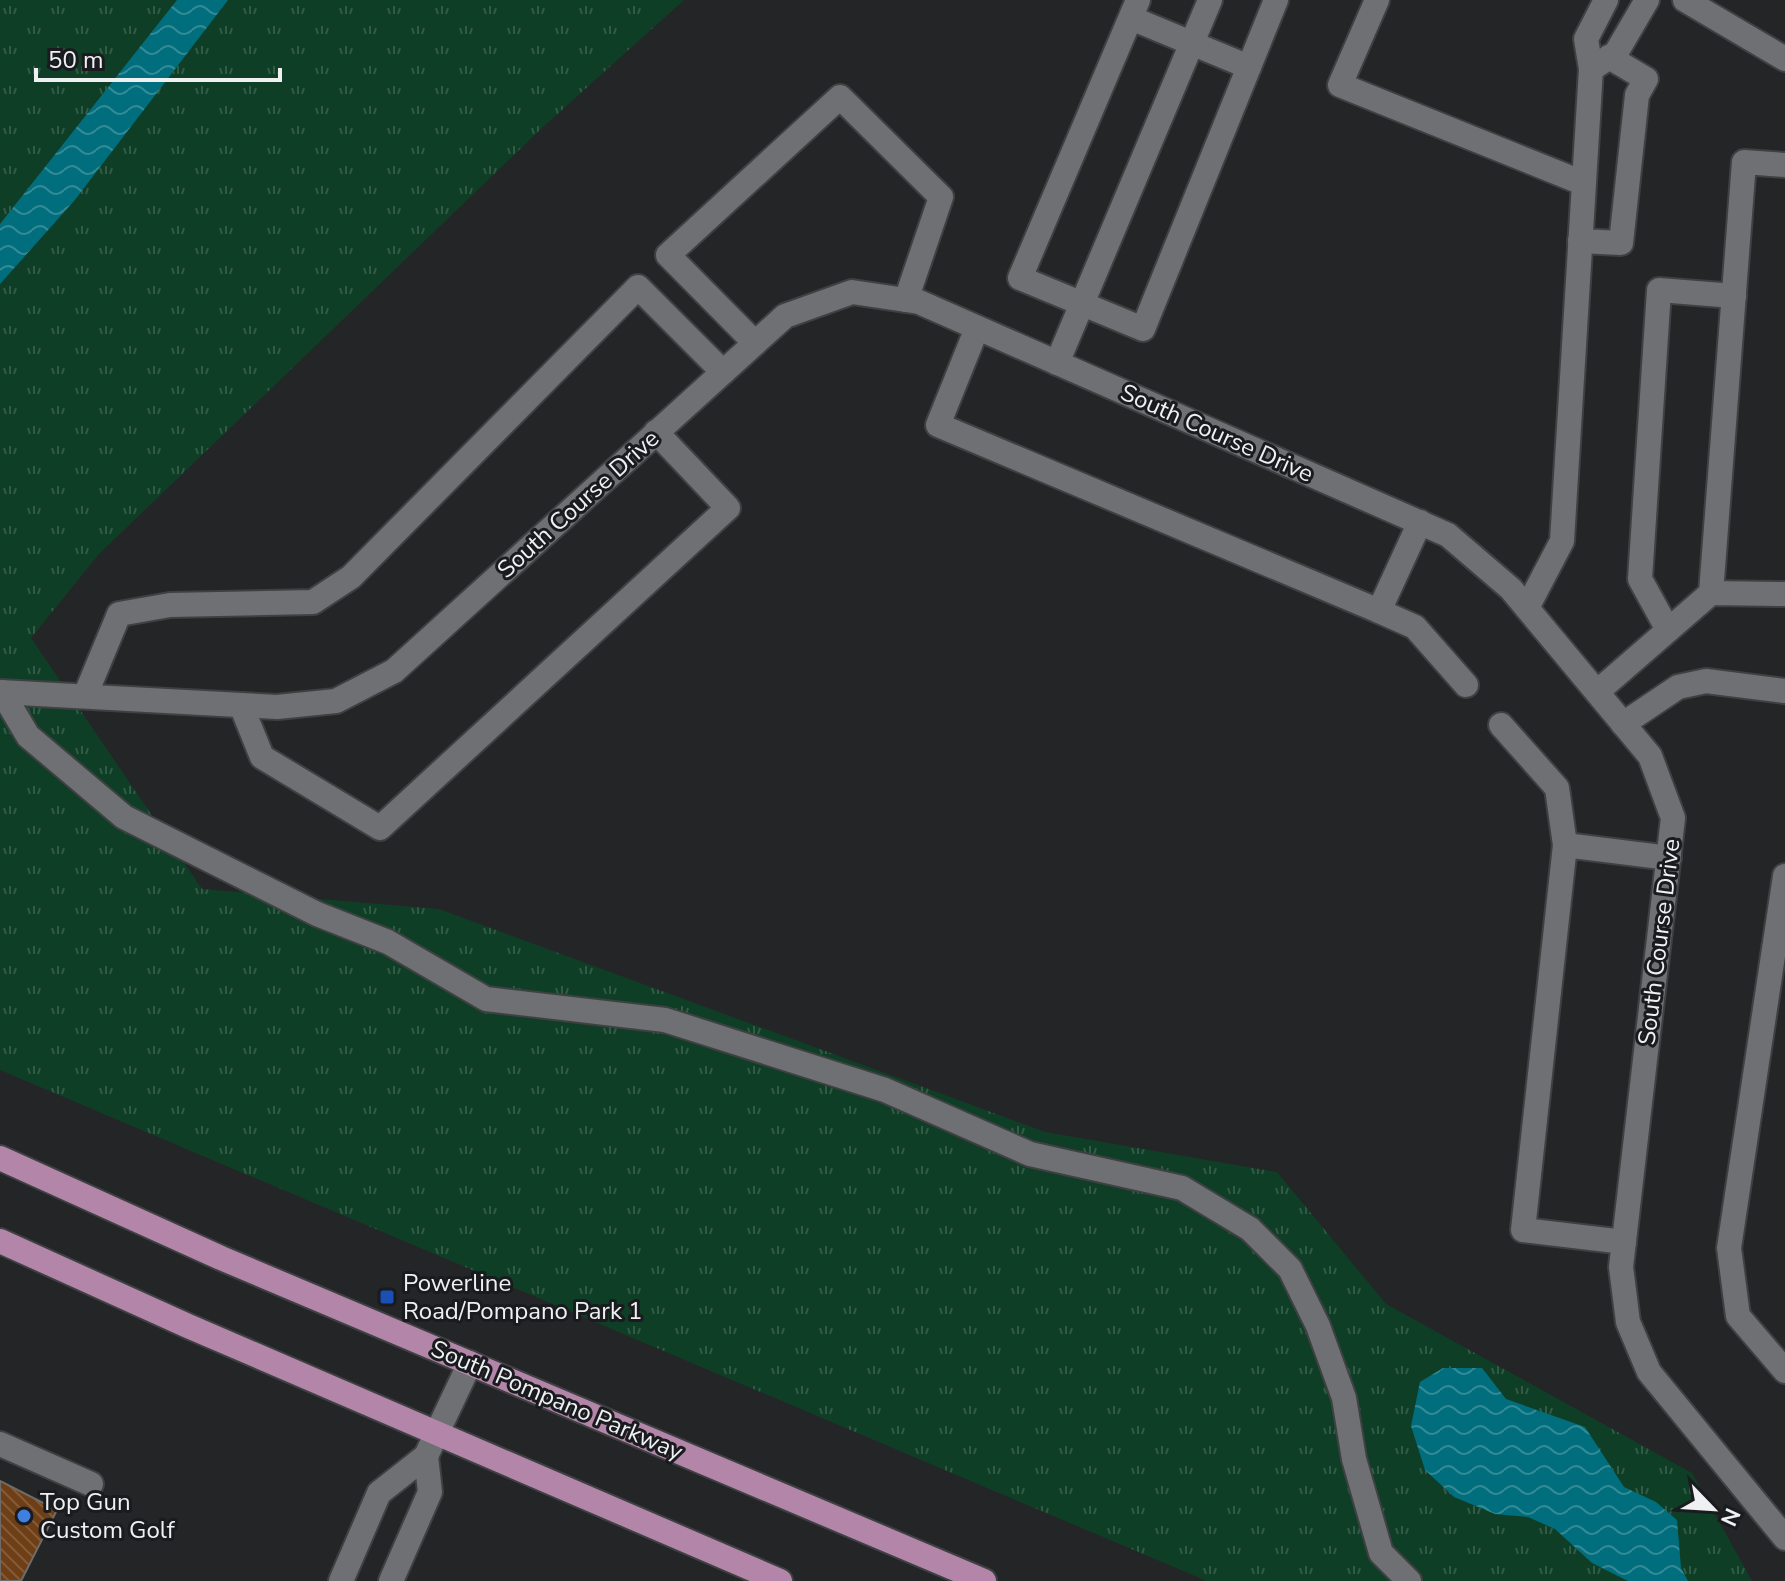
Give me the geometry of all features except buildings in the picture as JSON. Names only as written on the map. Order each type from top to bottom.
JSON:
[{"type":"main road","name":"South Pompano Parkway","points":[[0,1158],[221,1258],[984,1581]]},
{"type":"main road","points":[[2,1247],[430,1445],[780,1581]]},
{"type":"street","points":[[1057,363],[1210,0]]},
{"type":"street","points":[[1249,67],[1193,44],[1135,9],[1020,278],[1143,329],[1249,67],[1276,0]]},
{"type":"street","points":[[1377,0],[1340,85],[1583,183]]},
{"type":"street","points":[[1527,608],[1562,541],[1583,183],[1600,63],[1586,39],[1606,0]]},
{"type":"street","points":[[1600,63],[1616,53],[1647,0]]},
{"type":"street","points":[[1685,0],[1785,59]]},
{"type":"street","points":[[1580,241],[1621,243],[1637,95],[1646,79],[1600,63]]},
{"type":"street","points":[[755,343],[668,255],[840,97],[941,197],[906,300]]},
{"type":"street","points":[[1711,593],[1744,162],[1785,165]]},
{"type":"street","points":[[85,696],[119,614],[170,605],[313,602],[351,577],[638,287],[723,372]]},
{"type":"street","points":[[1668,630],[1640,579],[1659,290],[1734,296]]},
{"type":"street","name":"South Course Drive","points":[[1,692],[277,707],[336,701],[394,671],[785,316],[852,292],[919,302],[1448,535],[1511,589],[1650,756],[1673,818],[1621,1267],[1628,1322],[1649,1372],[1785,1538]]},
{"type":"street","points":[[977,328],[938,425],[1415,627],[1466,685]]},
{"type":"street","points":[[241,705],[262,757],[380,828],[728,508],[656,432]]},
{"type":"street","points":[[1379,611],[1420,522]]},
{"type":"street","points":[[1597,692],[1711,593],[1785,594]]},
{"type":"street","points":[[1623,724],[1678,687],[1706,681],[1785,691]]},
{"type":"street","points":[[1,692],[28,736],[124,817],[317,914],[388,942],[486,999],[665,1020],[885,1090],[1030,1154],[1182,1188],[1250,1229],[1290,1269],[1318,1326],[1344,1398],[1354,1459],[1381,1553],[1409,1581]]},
{"type":"street","points":[[1501,725],[1557,788],[1565,845],[1523,1230],[1624,1242]]},
{"type":"street","points":[[1565,845],[1669,858]]},
{"type":"street","points":[[1785,876],[1729,1248],[1738,1316],[1785,1371]]},
{"type":"street","points":[[341,1581],[379,1493],[430,1445],[470,1363]]},
{"type":"street","points":[[0,1444],[91,1484]]},
{"type":"street","points":[[391,1581],[430,1492],[430,1445]]},
{"type":"green space","points":[[0,0],[684,0],[543,127],[99,554],[31,638],[202,889],[439,909],[1045,1132],[1277,1172],[1386,1304],[1692,1473],[1752,1581],[1207,1581],[0,1070]]},
{"type":"water","points":[[177,0],[228,0],[74,201],[0,284],[0,224]]},
{"type":"water","points":[[1443,1368],[1482,1368],[1506,1399],[1585,1427],[1624,1487],[1656,1502],[1677,1520],[1681,1568],[1688,1581],[1628,1581],[1592,1563],[1555,1529],[1528,1517],[1495,1514],[1454,1497],[1425,1470],[1411,1426],[1420,1382]]},
{"type":"place","name":"Powerline Road/Pompano Park 1","points":[[387,1297]]},
{"type":"place","name":"Top Gun Custom Golf","points":[[24,1516]]}]
